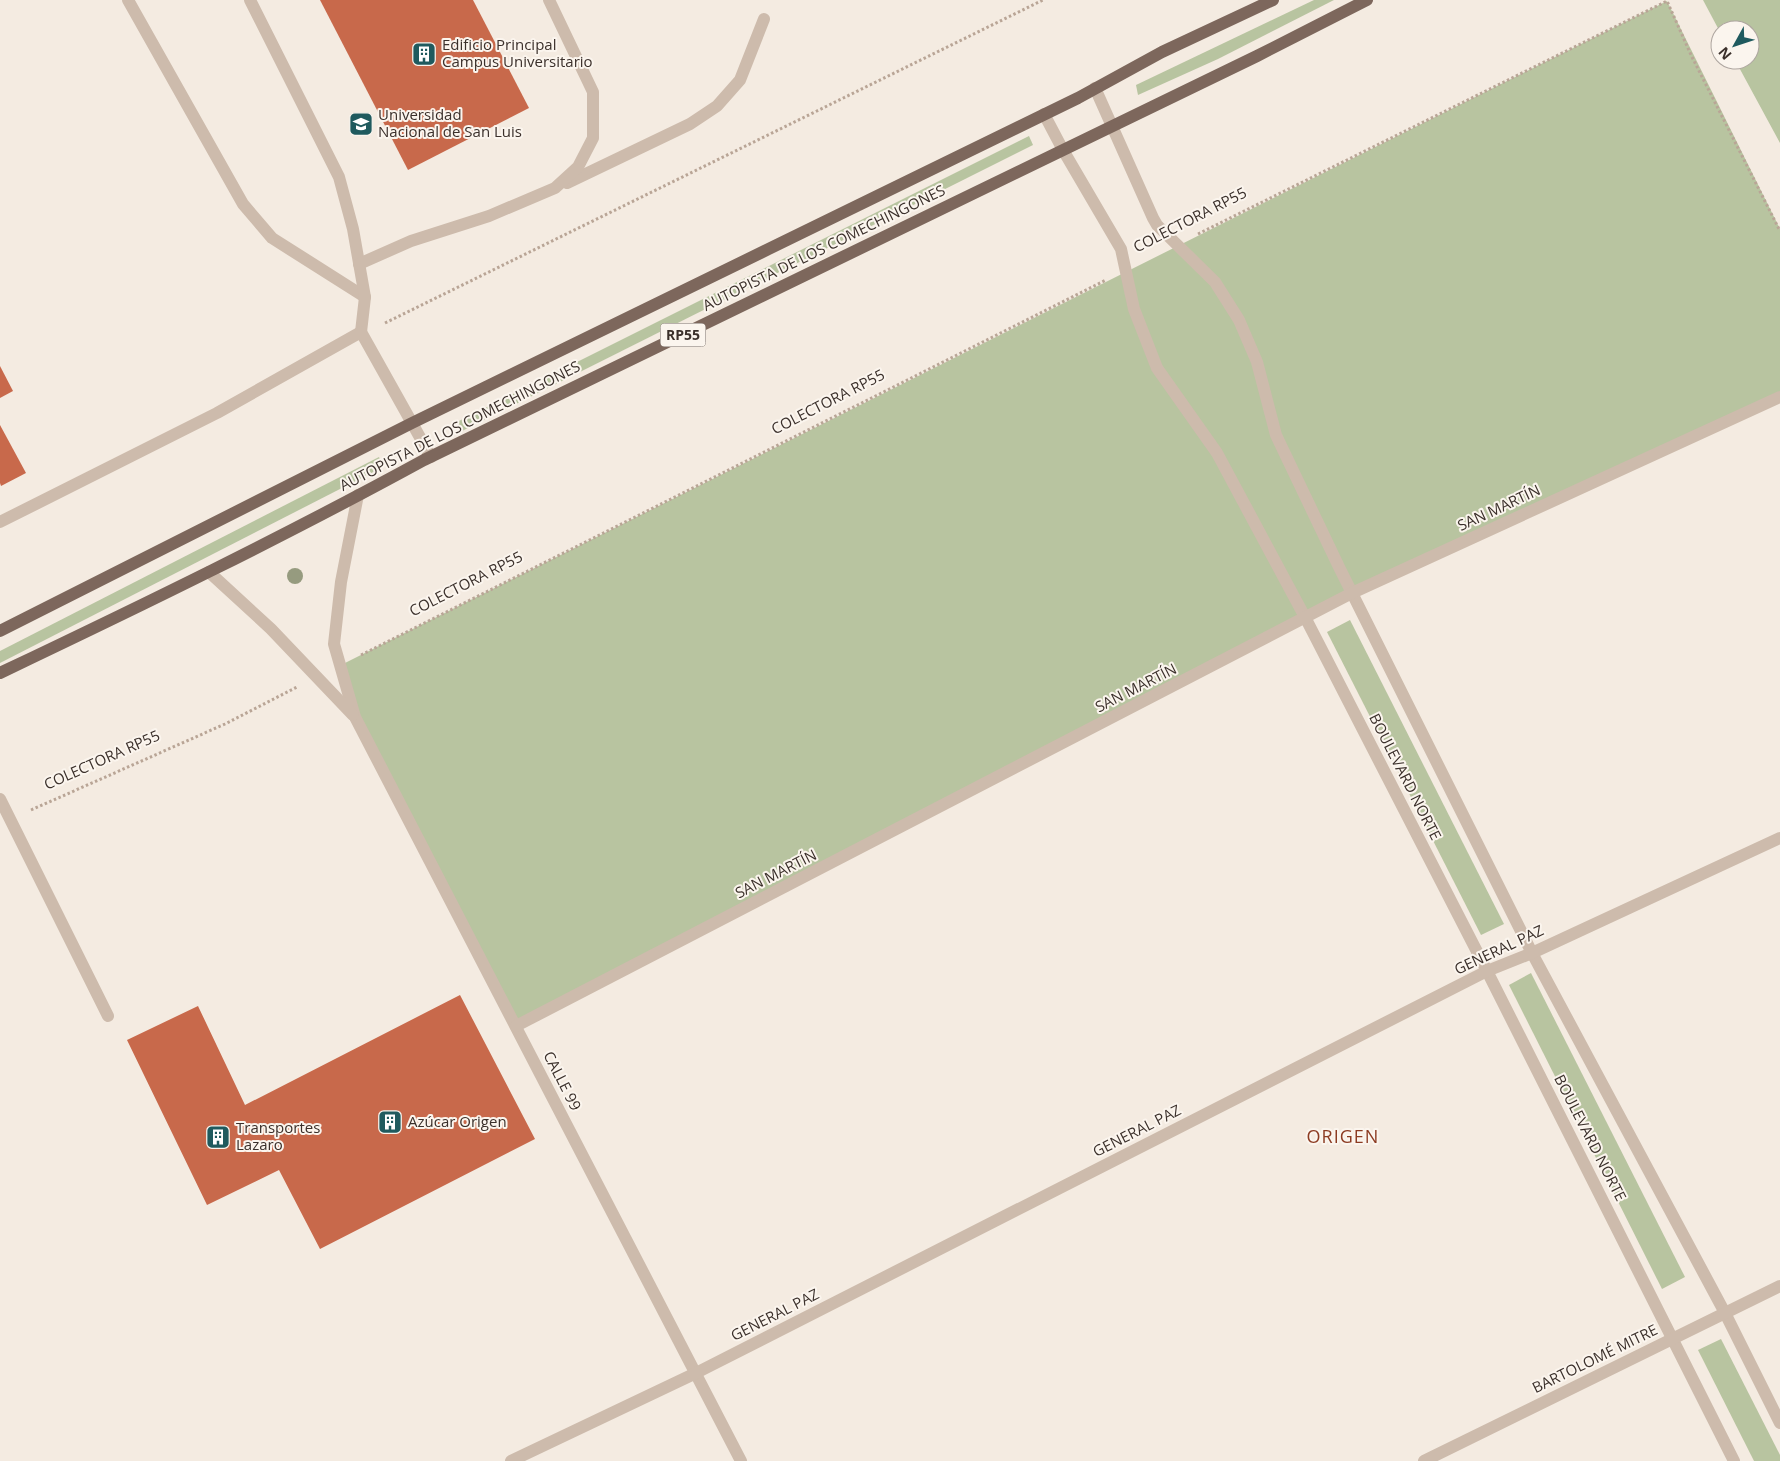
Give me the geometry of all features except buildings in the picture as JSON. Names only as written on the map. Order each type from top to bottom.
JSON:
[{"type":"main road","name":"AUTOPISTA DE LOS COMECHINGONES","points":[[0,631],[412,423],[1044,114],[1162,52],[1273,0]]},
{"type":"main road","name":"AUTOPISTA DE LOS COMECHINGONES","points":[[0,673],[209,572],[432,457],[1257,56],[1367,0]]},
{"type":"street","points":[[128,0],[243,204],[272,238],[365,297]]},
{"type":"street","points":[[250,0],[339,177],[353,230],[365,297],[361,332],[432,457]]},
{"type":"street","points":[[549,0],[593,92],[593,138],[578,167],[555,188]]},
{"type":"street","points":[[359,264],[412,241],[489,216],[555,188],[690,124],[717,106],[740,80],[764,19]]},
{"type":"street","points":[[1095,88],[1157,226],[1215,282],[1239,320],[1257,362],[1276,435],[1352,593],[1532,953],[1725,1313],[1780,1423]]},
{"type":"street","name":"BOULEVARD NORTE","points":[[1044,114],[1062,150],[1121,249],[1134,309],[1157,368],[1217,454],[1306,618],[1487,971],[1734,1461]]},
{"type":"street","points":[[0,522],[217,413],[361,332]]},
{"type":"street","name":"SAN MARTÍN","points":[[516,1026],[1352,593],[1780,397]]},
{"type":"street","points":[[355,717],[334,644],[341,582],[358,495]]},
{"type":"street","points":[[209,572],[271,629],[355,717]]},
{"type":"street","name":"CALLE 99","points":[[355,717],[741,1461]]},
{"type":"street","points":[[0,799],[108,1016]]},
{"type":"street","name":"GENERAL PAZ","points":[[511,1461],[696,1373],[1487,971],[1532,953],[1780,838]]},
{"type":"street","name":"BARTOLOMÉ MITRE","points":[[1424,1461],[1780,1286]]},
{"type":"path","points":[[361,332],[392,320],[1043,0]]},
{"type":"path","name":"COLECTORA RP55","points":[[1192,237],[1667,1],[1691,55],[1780,231]]},
{"type":"path","name":"COLECTORA RP55","points":[[353,659],[1114,276]]},
{"type":"path","name":"COLECTORA RP55","points":[[27,812],[225,724],[301,685]]},
{"type":"green space","points":[[1314,0],[1334,0],[1218,59],[1138,95],[1136,85]]},
{"type":"green space","points":[[1703,0],[1780,0],[1780,143],[1740,70],[1760,70],[1760,20],[1714,20]]},
{"type":"green space","points":[[1667,1],[1780,229],[1780,397],[1352,593],[516,1026],[335,668]]},
{"type":"green space","points":[[1029,136],[1033,145],[462,431],[457,422]]},
{"type":"green space","points":[[379,457],[383,467],[0,663],[0,651]]},
{"type":"green space","points":[[1350,620],[1504,924],[1481,935],[1327,632]]},
{"type":"green space","points":[[1531,973],[1685,1277],[1662,1289],[1509,985]]},
{"type":"green space","points":[[1721,1339],[1780,1455],[1780,1461],[1754,1461],[1698,1350]]},
{"type":"place","name":"Edificio Principal Campus Universitario","points":[[424,54]]},
{"type":"place","name":"Universidad Nacional de San Luis","points":[[361,124]]},
{"type":"place","name":"Azúcar Origen","points":[[390,1122]]},
{"type":"place","name":"Transportes Lazaro","points":[[218,1137]]},
{"type":"district","name":"ORIGEN","points":[[1343,1137]]}]
